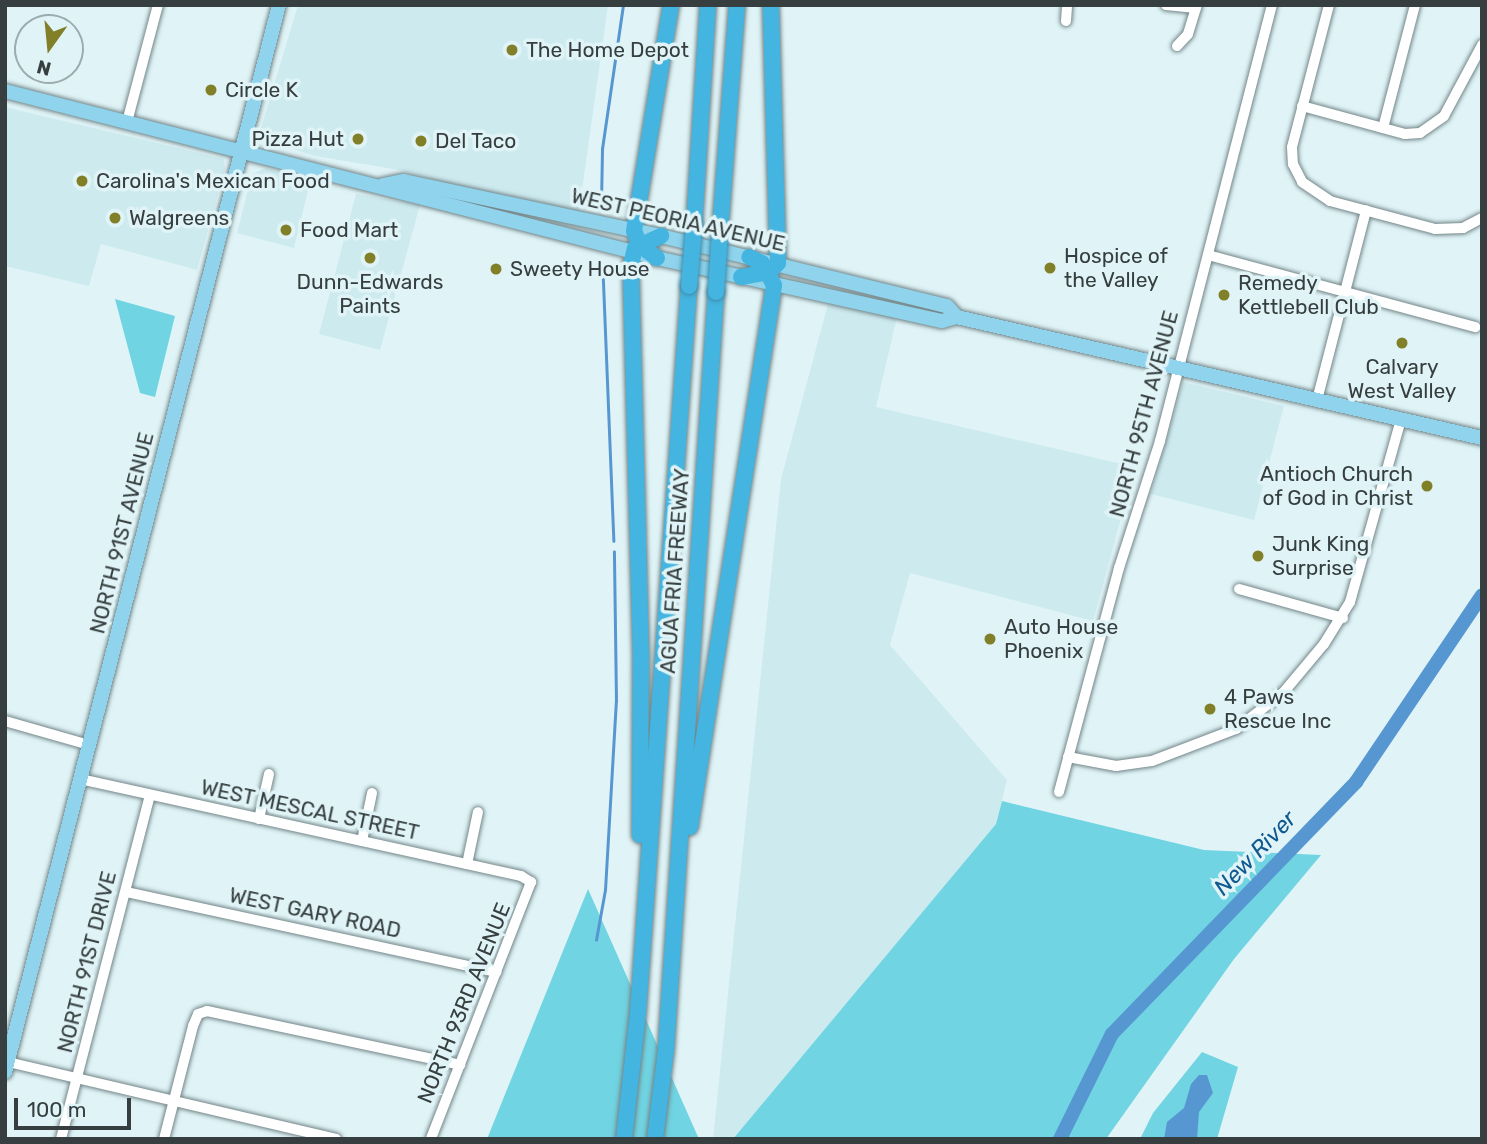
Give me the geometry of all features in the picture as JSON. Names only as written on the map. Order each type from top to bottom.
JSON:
[{"type":"highway","points":[[635,1045],[628,1012],[642,776],[635,243],[671,5]]},
{"type":"highway","name":"AGUA FRIA FREEWAY","points":[[624,1139],[635,1045],[708,5]]},
{"type":"highway","name":"AGUA FRIA FREEWAY","points":[[654,1139],[666,1048],[737,5]]},
{"type":"highway","points":[[666,1048],[675,1017],[687,849],[702,737],[774,273],[771,5]]},
{"type":"highway","points":[[635,243],[661,236]]},
{"type":"highway","points":[[635,243],[657,258]]},
{"type":"highway","points":[[749,257],[774,273]]},
{"type":"highway","points":[[741,277],[774,273]]},
{"type":"main road","name":"NORTH 91ST AVENUE","points":[[7,1067],[279,5]]},
{"type":"main road","name":"WEST PEORIA AVENUE","points":[[5,91],[383,184],[400,195],[478,215],[635,243]]},
{"type":"main road","name":"WEST PEORIA AVENUE","points":[[383,184],[404,181],[547,212],[635,243]]},
{"type":"main road","points":[[478,215],[489,207],[531,215],[547,212]]},
{"type":"main road","name":"WEST PEORIA AVENUE","points":[[661,236],[749,257]]},
{"type":"main road","name":"WEST PEORIA AVENUE","points":[[657,258],[741,277]]},
{"type":"main road","name":"WEST PEORIA AVENUE","points":[[774,273],[943,321],[957,317],[1482,438]]},
{"type":"main road","name":"WEST PEORIA AVENUE","points":[[774,273],[947,306],[957,317]]},
{"type":"street","points":[[127,122],[158,5]]},
{"type":"street","points":[[1066,21],[1067,5]]},
{"type":"street","points":[[1166,5],[1197,6],[1188,34],[1177,46]]},
{"type":"street","name":"NORTH 95TH AVENUE","points":[[1059,792],[1208,256],[1272,5]]},
{"type":"street","points":[[1329,5],[1292,147],[1296,172],[1315,194],[1441,230],[1463,228],[1482,218]]},
{"type":"street","points":[[1383,128],[1415,5]]},
{"type":"street","points":[[1302,106],[1414,134],[1438,124],[1482,46]]},
{"type":"street","points":[[1317,400],[1366,210]]},
{"type":"street","points":[[1208,256],[1475,327]]},
{"type":"street","points":[[1068,757],[1116,766],[1152,761],[1236,729],[1283,693],[1343,618],[1401,419]]},
{"type":"street","points":[[1239,589],[1343,618]]},
{"type":"street","points":[[5,721],[89,745]]},
{"type":"street","points":[[259,819],[269,774]]},
{"type":"street","name":"WEST MESCAL STREET","points":[[80,779],[467,864],[531,882]]},
{"type":"street","points":[[362,841],[372,793]]},
{"type":"street","name":"NORTH 91ST DRIVE","points":[[61,1139],[150,795]]},
{"type":"street","points":[[467,864],[478,812]]},
{"type":"street","name":"NORTH 93RD AVENUE","points":[[430,1139],[531,882]]},
{"type":"street","name":"WEST GARY ROAD","points":[[125,892],[496,972]]},
{"type":"street","points":[[164,1139],[198,1014],[207,1011],[460,1065]]},
{"type":"street","points":[[7,1067],[77,1079],[173,1104],[336,1139]]},
{"type":"shaded area","points":[[298,5],[608,5],[579,212],[478,192],[399,170],[315,156],[267,141],[261,128]]},
{"type":"shaded area","points":[[5,107],[224,159],[225,169],[197,270],[101,244],[89,286],[5,266]]},
{"type":"shaded area","points":[[266,168],[311,179],[294,248],[237,233],[252,174]]},
{"type":"shaded area","points":[[356,194],[420,205],[380,350],[319,334]]},
{"type":"shaded area","points":[[115,299],[175,316],[155,397],[140,393]]},
{"type":"shaded area","points":[[828,304],[897,317],[876,407],[1135,467],[1093,621],[910,573],[890,645],[1007,780],[996,824],[733,1139],[713,1139],[781,479]]},
{"type":"shaded area","points":[[1183,382],[1284,406],[1254,520],[1151,494]]},
{"type":"shaded area","points":[[1002,801],[1204,850],[1321,855],[1234,959],[1106,1139],[733,1139],[996,824]]},
{"type":"shaded area","points":[[588,889],[699,1139],[487,1139]]},
{"type":"shaded area","points":[[1202,1052],[1238,1067],[1217,1139],[1140,1139],[1153,1113]]},
{"type":"shaded area","points":[[1199,1075],[1207,1075],[1213,1093],[1199,1112],[1197,1139],[1164,1139],[1167,1122],[1184,1108],[1191,1084]]},
{"type":"waterway","points":[[601,203],[602,149],[623,5]]},
{"type":"waterway","points":[[603,270],[614,541]]},
{"type":"waterway","points":[[596,940],[605,890],[616,701],[614,552]]},
{"type":"waterway","name":"New River","points":[[1060,1139],[1112,1034],[1356,782],[1482,595]]},
{"type":"place","name":"The Home Depot","points":[[512,50]]},
{"type":"place","name":"Circle K","points":[[211,90]]},
{"type":"place","name":"Pizza Hut","points":[[358,139]]},
{"type":"place","name":"Del Taco","points":[[421,141]]},
{"type":"place","name":"Carolina's Mexican Food","points":[[82,181]]},
{"type":"place","name":"Walgreens","points":[[115,218]]},
{"type":"place","name":"Food Mart","points":[[286,230]]},
{"type":"place","name":"Dunn-Edwards Paints","points":[[370,258]]},
{"type":"place","name":"Hospice of the Valley","points":[[1050,268]]},
{"type":"place","name":"Sweety House","points":[[496,269]]},
{"type":"place","name":"Remedy Kettlebell Club","points":[[1224,295]]},
{"type":"place","name":"Calvary West Valley","points":[[1402,343]]},
{"type":"place","name":"Antioch Church of God in Christ","points":[[1427,486]]},
{"type":"place","name":"Junk King Surprise","points":[[1258,556]]},
{"type":"place","name":"Auto House Phoenix","points":[[990,639]]},
{"type":"place","name":"4 Paws Rescue Inc","points":[[1210,709]]}]
